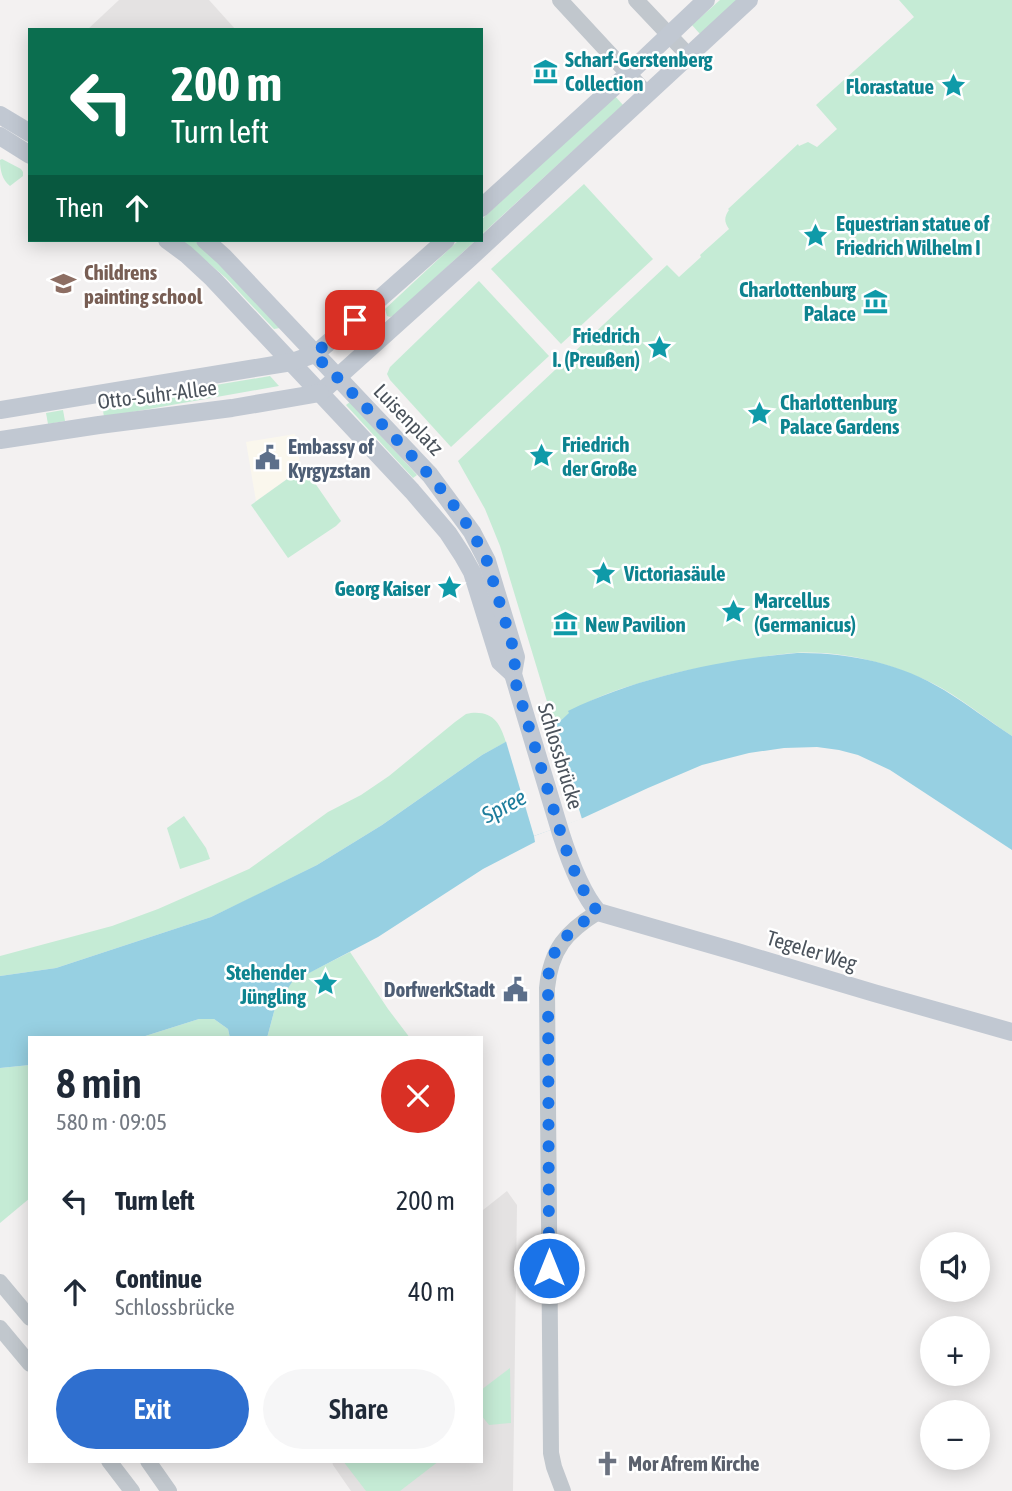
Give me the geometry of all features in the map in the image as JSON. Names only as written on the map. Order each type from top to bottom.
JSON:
[{"type":"main road","points":[[483,206],[706,0]]},
{"type":"main road","points":[[320,393],[749,0]]},
{"type":"main road","points":[[0,115],[28,132]]},
{"type":"main road","points":[[0,136],[28,154]]},
{"type":"main road","points":[[170,242],[213,279],[292,362],[412,491],[456,545],[472,572],[500,662],[513,674]]},
{"type":"main road","name":"Luisenplatz","points":[[207,242],[430,475],[472,531],[487,561],[516,657],[513,674]]},
{"type":"main road","points":[[314,354],[444,242]]},
{"type":"main road","name":"Otto-Suhr-Allee","points":[[0,410],[292,362],[314,354]]},
{"type":"main road","name":"Otto-Suhr-Allee","points":[[0,440],[320,393]]},
{"type":"main road","name":"Schlossbrücke","points":[[513,674],[566,851],[598,912]]},
{"type":"main road","name":"Tegeler Weg","points":[[598,912],[1012,1032]]},
{"type":"street","points":[[560,0],[647,94]]},
{"type":"street","points":[[636,0],[689,56]]},
{"type":"street","points":[[563,1491],[551,1453],[548,976],[558,948],[577,925],[598,912]]},
{"type":"street","points":[[0,1282],[28,1316]]},
{"type":"street","points":[[0,1328],[28,1362]]},
{"type":"street","points":[[111,1463],[132,1491]]},
{"type":"street","points":[[149,1463],[169,1491]]},
{"type":"shaded area","points":[[119,0],[209,0],[234,28],[89,28]]},
{"type":"shaded area","points":[[295,434],[301,469],[256,501],[246,442]]},
{"type":"shaded area","points":[[507,1191],[517,1205],[513,1491],[351,1491],[332,1463],[483,1463],[483,1210]]},
{"type":"green space","points":[[720,0],[737,0],[700,34],[692,25]]},
{"type":"green space","name":"Charlottenburg Palace Gardens","points":[[899,0],[1012,0],[1012,736],[953,695],[916,676],[865,659],[812,653],[774,655],[664,676],[595,699],[558,723],[549,708],[500,546],[485,509],[458,461],[667,265],[679,277],[701,257],[700,255],[729,229],[725,220],[728,209],[798,144],[799,146],[808,142],[817,147],[837,129],[816,105],[914,17]]},
{"type":"green space","points":[[615,96],[623,105],[483,233],[483,218]]},
{"type":"green space","points":[[2,159],[23,172],[23,176],[10,186],[2,174]]},
{"type":"green space","points":[[584,184],[653,259],[561,344],[491,269]]},
{"type":"green space","points":[[184,242],[196,242],[280,328],[274,329],[226,278]]},
{"type":"green space","points":[[457,242],[474,242],[395,315],[387,316],[385,309]]},
{"type":"green space","points":[[479,281],[549,356],[451,447],[387,374],[390,367]]},
{"type":"green space","points":[[372,320],[380,329],[360,346],[352,339]]},
{"type":"green space","points":[[270,376],[279,386],[104,417],[102,404]]},
{"type":"green space","points":[[350,402],[417,475],[413,478],[346,405]]},
{"type":"green space","points":[[63,410],[65,421],[48,424],[46,413]]},
{"type":"green space","points":[[304,467],[341,521],[288,558],[251,505]]},
{"type":"green space","points":[[471,713],[485,714],[495,720],[506,742],[482,755],[382,825],[317,865],[211,917],[56,968],[0,976],[0,956],[112,926],[249,869],[328,812],[361,795],[389,776],[455,722]]},
{"type":"green space","points":[[184,816],[206,848],[210,859],[180,869],[167,828]]},
{"type":"green space","points":[[350,952],[408,1036],[268,1036],[275,1008],[291,982]]},
{"type":"green space","points":[[199,1019],[214,1019],[228,1029],[230,1036],[145,1036]]},
{"type":"green space","points":[[28,1065],[28,1200],[0,1223],[0,1068]]},
{"type":"green space","points":[[510,1368],[511,1423],[489,1425],[483,1418],[483,1388]]},
{"type":"green space","points":[[345,1463],[436,1463],[400,1491],[366,1491]]},
{"type":"water","name":"Spree","points":[[816,653],[873,661],[910,673],[944,690],[1012,736],[1012,850],[890,770],[858,755],[817,747],[749,753],[702,765],[583,818],[534,836],[535,842],[483,869],[378,937],[292,982],[275,1008],[268,1036],[230,1036],[228,1029],[214,1019],[199,1019],[145,1036],[28,1036],[28,1065],[0,1068],[0,976],[56,968],[211,917],[317,865],[382,825],[482,755],[511,739],[558,723],[568,711],[651,680],[738,660]]},
{"type":"pier","points":[[552,721],[582,819],[534,836],[505,738]]},
{"type":"place","name":"Scharf-Gerstenberg Collection","points":[[545,71]]},
{"type":"place","name":"Florastatue","points":[[954,86]]},
{"type":"place","name":"Equestrian statue of Friedrich Wilhelm I","points":[[816,235]]},
{"type":"place","name":"Childrens painting school","points":[[64,284]]},
{"type":"place","name":"Charlottenburg Palace","points":[[876,301]]},
{"type":"place","name":"Friedrich I. (Preußen)","points":[[660,347]]},
{"type":"place","name":"Charlottenburg Palace Gardens","points":[[760,414]]},
{"type":"place","name":"Friedrich der Große","points":[[542,456]]},
{"type":"place","name":"Embassy of Kyrgyzstan","points":[[268,458]]},
{"type":"place","name":"Victoriasäule","points":[[604,573]]},
{"type":"place","name":"Georg Kaiser","points":[[450,588]]},
{"type":"place","name":"Marcellus (Germanicus)","points":[[734,612]]},
{"type":"place","name":"New Pavilion","points":[[565,624]]},
{"type":"place","name":"Stehender Jüngling","points":[[326,984]]},
{"type":"place","name":"DorfwerkStadt","points":[[515,989]]},
{"type":"place","name":"Mor Afrem Kirche","points":[[608,1463]]},
{"type":"route","points":[[355,320],[314,354],[430,475],[454,505],[481,547],[516,657],[513,674],[566,851],[598,912],[577,925],[558,948],[548,976],[549,1268]]}]
